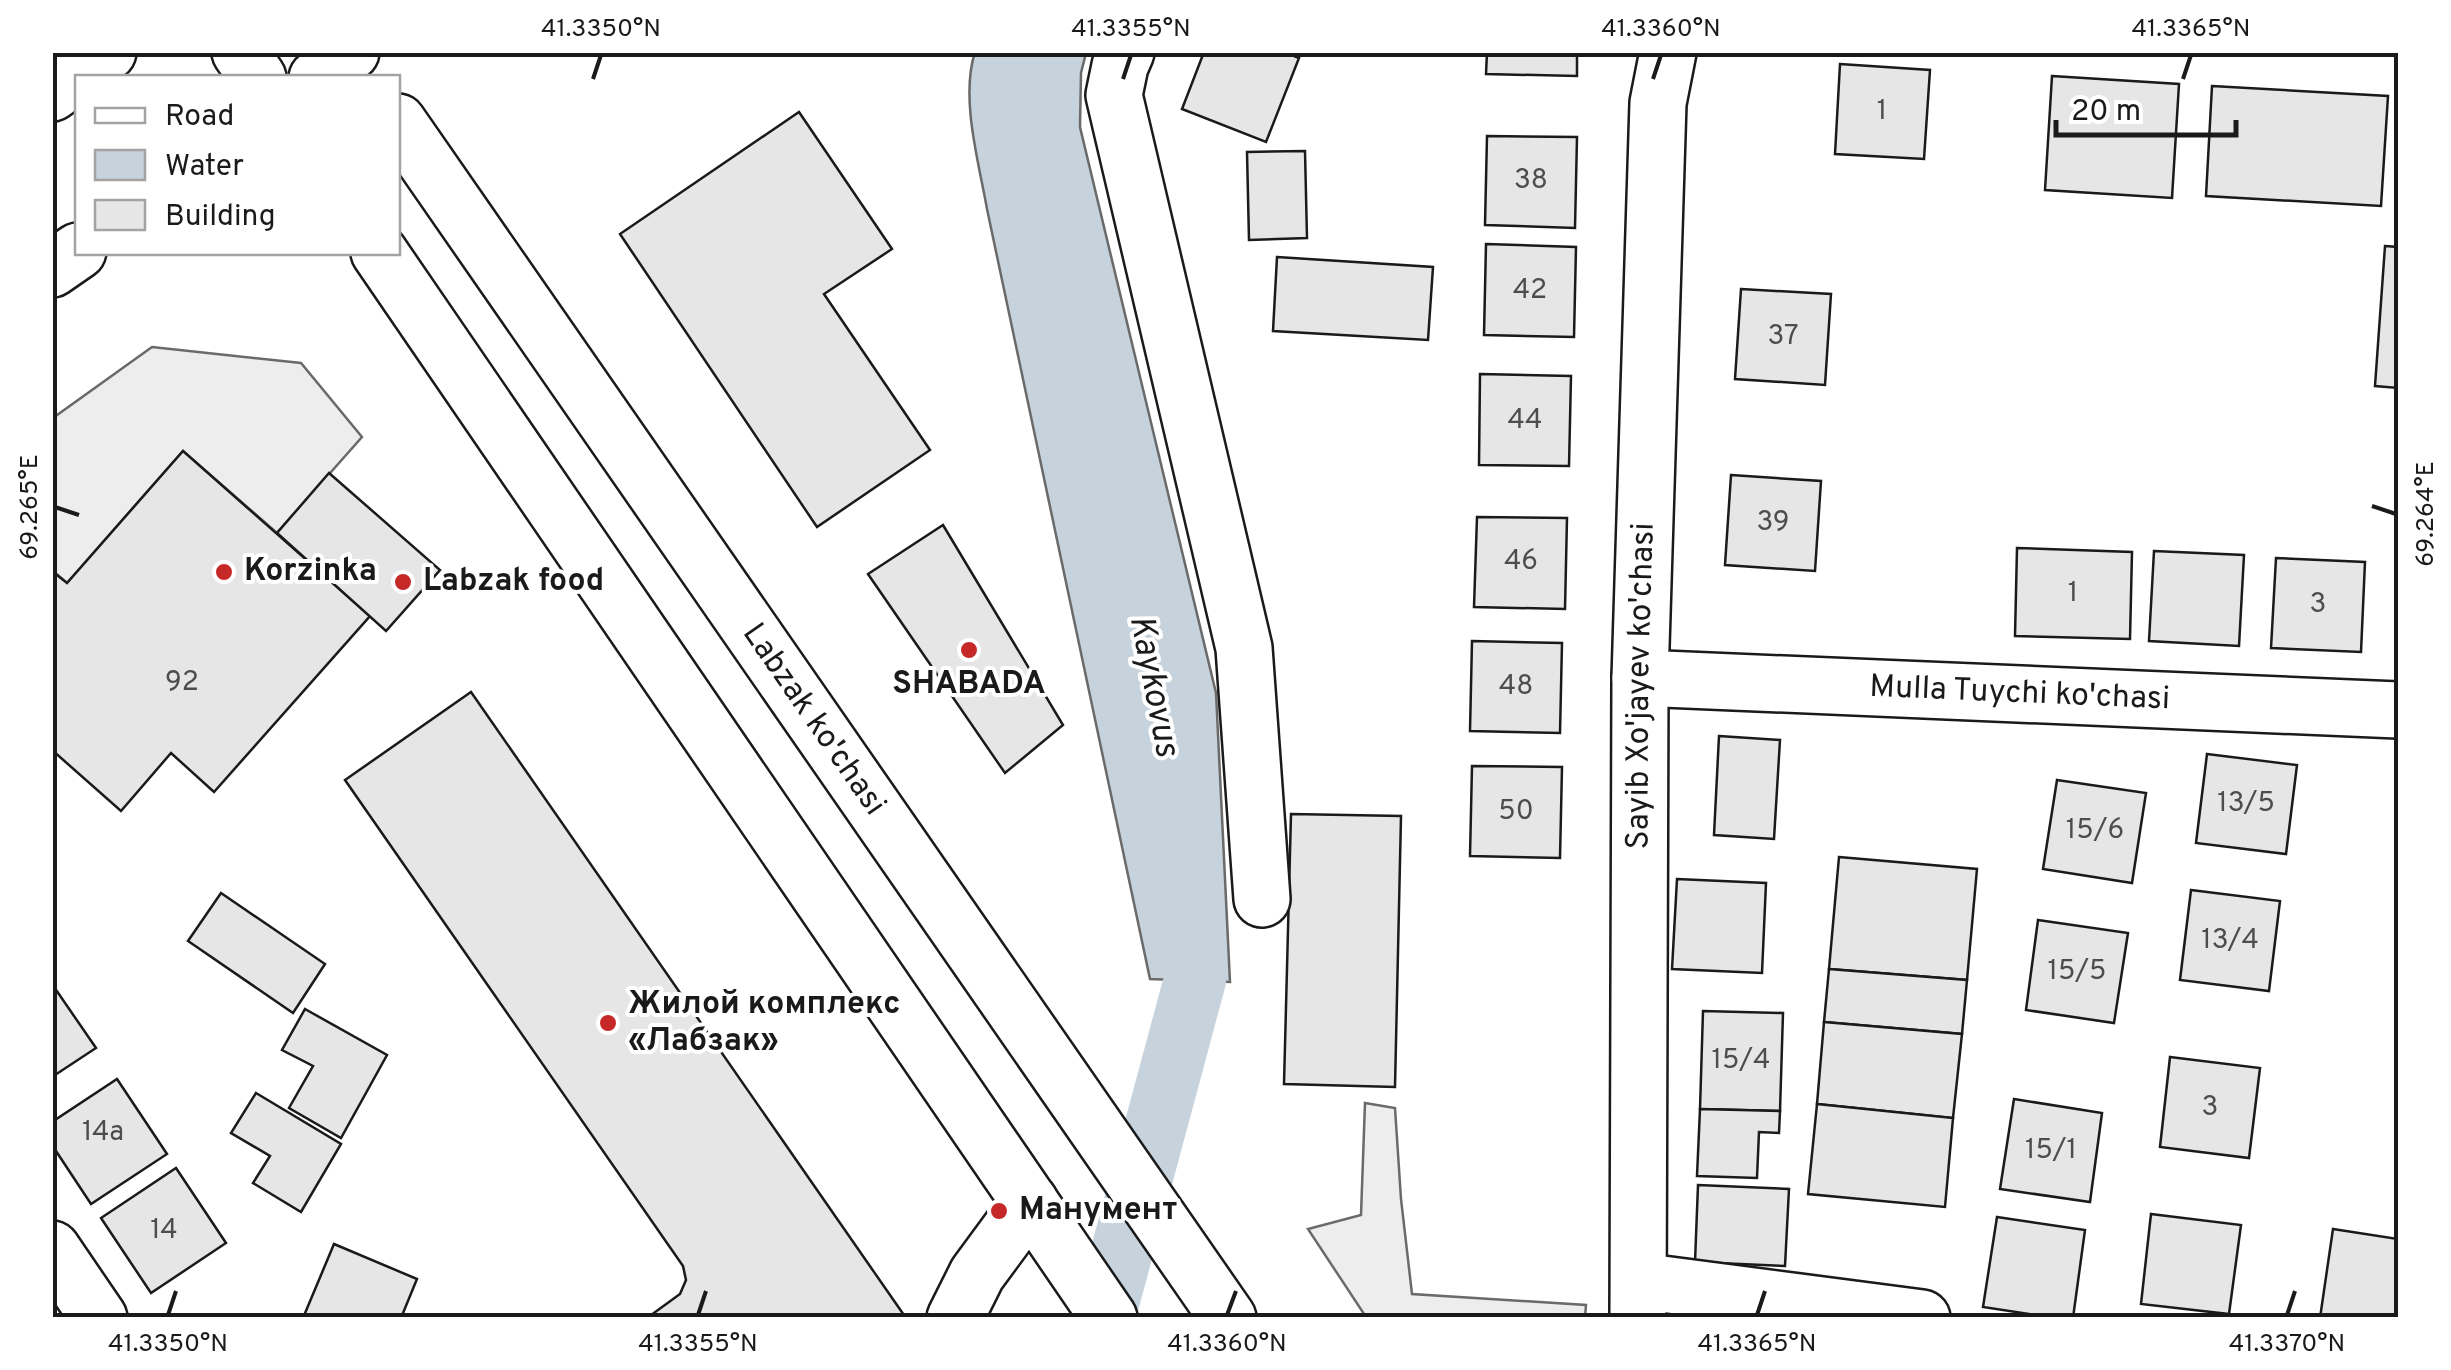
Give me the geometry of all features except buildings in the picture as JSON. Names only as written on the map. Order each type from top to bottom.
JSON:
[{"type":"street","points":[[77,75],[108,52]]},
{"type":"street","points":[[240,52],[256,75]]},
{"type":"street","points":[[1126,52],[1114,96],[1244,648],[1262,899]]},
{"type":"street","name":"Sayib Xo'jayev ko'chasi","points":[[1638,1299],[1640,678],[1658,103],[1668,52]]},
{"type":"street","points":[[320,75],[350,53],[364,75]]},
{"type":"street","points":[[52,93],[75,76]]},
{"type":"street","name":"Labzak ko'chasi","points":[[400,125],[1228,1318]]},
{"type":"street","points":[[52,269],[75,252]]},
{"type":"street","points":[[381,255],[1108,1318]]},
{"type":"street","name":"Mulla Tuychi ko'chasi","points":[[1640,678],[2398,710]]},
{"type":"street","points":[[955,1318],[976,1274],[1030,1202]]},
{"type":"street","points":[[52,1249],[99,1318]]},
{"type":"street","points":[[1638,1299],[1922,1318]]},
{"type":"shaded area","points":[[152,347],[301,363],[362,437],[277,533],[183,451],[67,583],[53,571],[53,418]]},
{"type":"shaded area","points":[[1365,1103],[1395,1108],[1412,1294],[1586,1305],[1585,1317],[1366,1317],[1308,1229],[1361,1215]]},
{"type":"water","points":[[975,52],[1086,53],[1081,73],[1080,127],[1216,693],[1230,982],[1150,979],[976,151],[969,89]]},
{"type":"waterway","name":"Kaykovus","points":[[1104,1318],[1195,980],[1196,954],[1188,898]]},
{"type":"place","name":"Korzinka","points":[[224,572]]},
{"type":"place","name":"Labzak food","points":[[403,582]]},
{"type":"place","name":"SHABADA","points":[[969,650]]},
{"type":"place","name":"Жилой комплекс «Лабзак»","points":[[608,1023]]},
{"type":"place","name":"Манумент","points":[[999,1211]]}]
